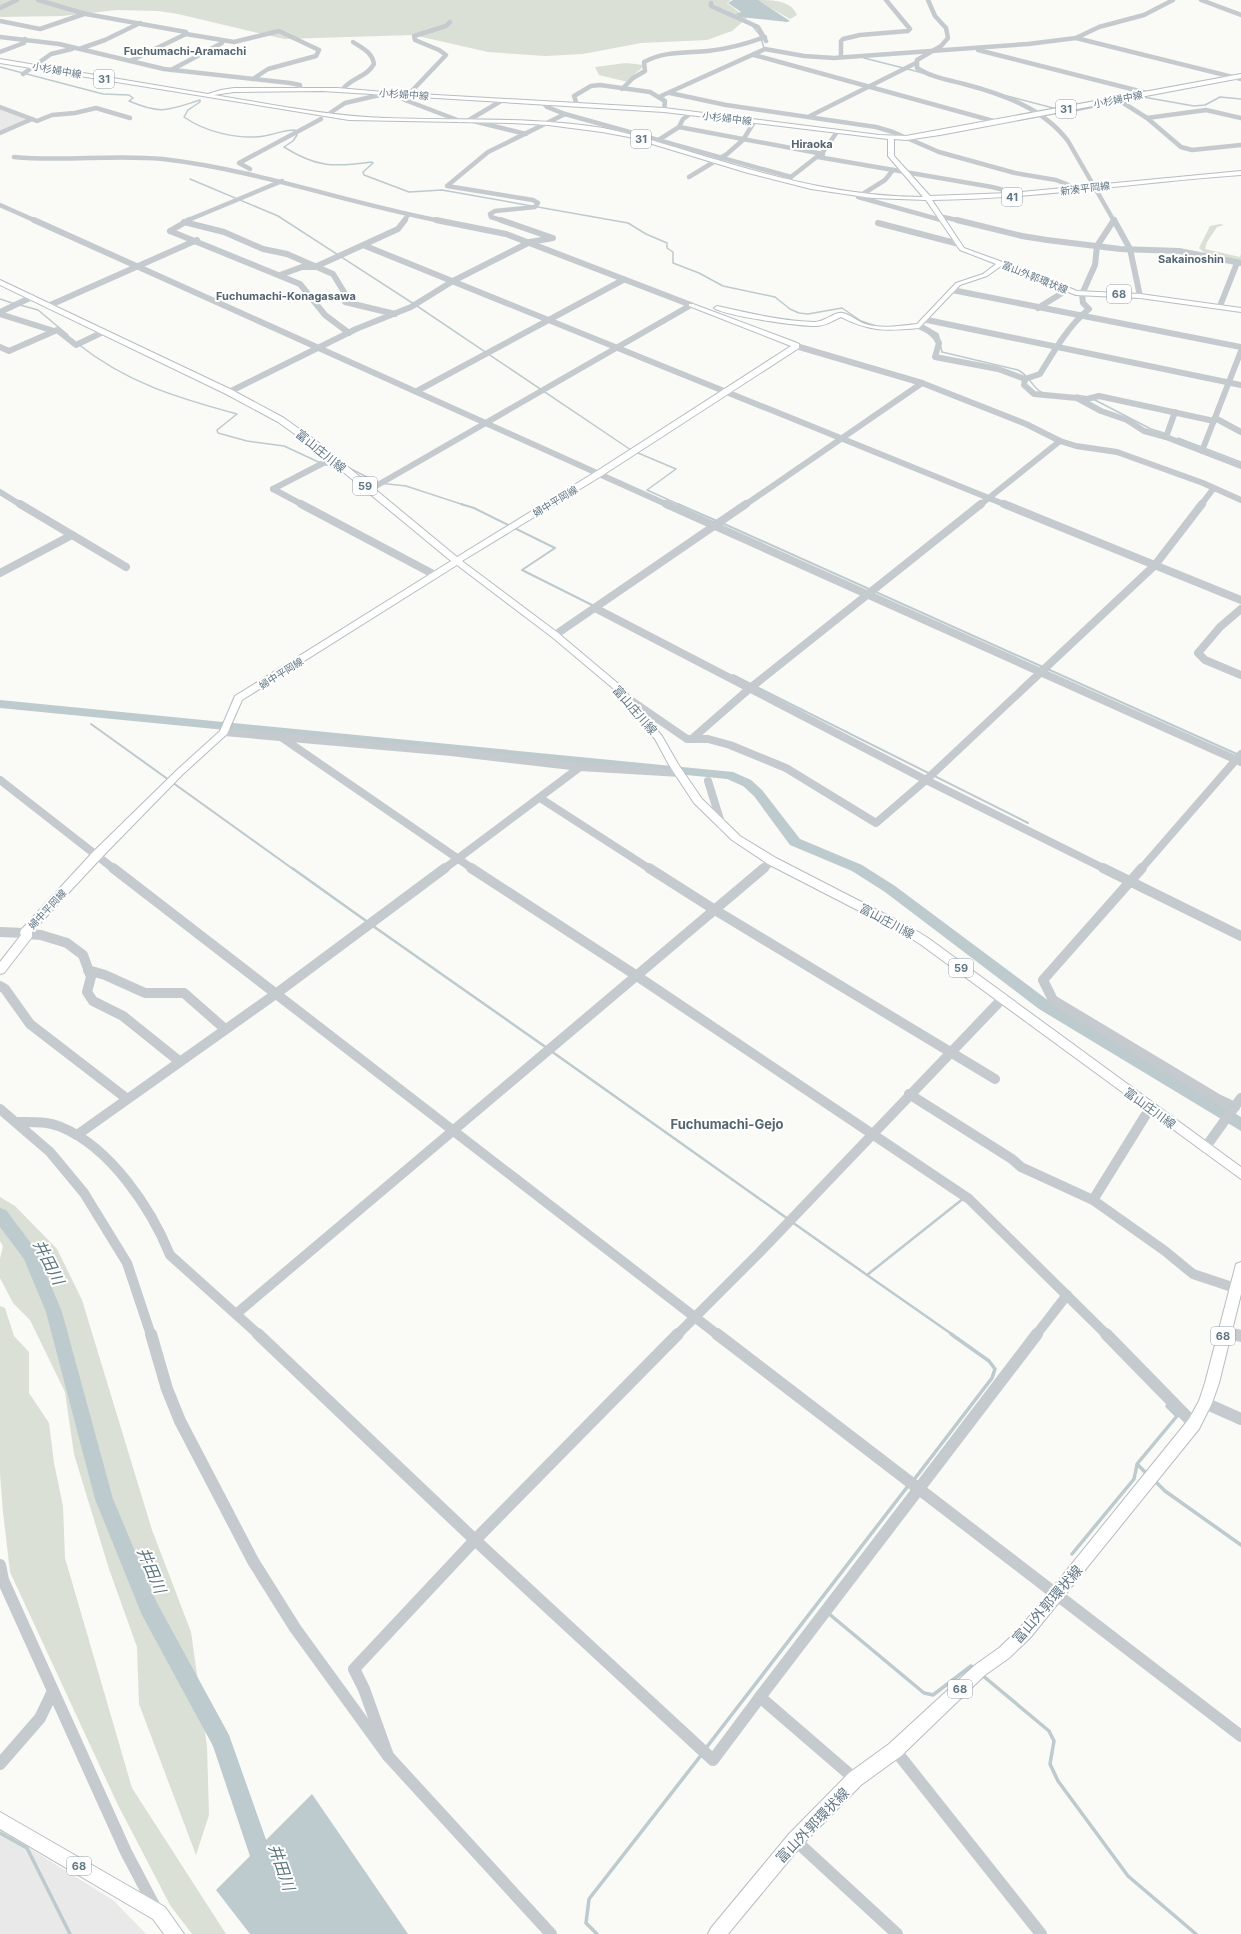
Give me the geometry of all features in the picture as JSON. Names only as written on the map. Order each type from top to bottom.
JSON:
[{"type":"main road","name":"小杉婦中線","points":[[0,61],[348,118],[548,123],[602,130],[656,141],[831,191],[860,195],[928,198]]},
{"type":"main road","name":"小杉婦中線","points":[[208,96],[223,91],[239,90],[300,88],[343,89],[384,94],[664,110],[837,132],[891,138],[906,138],[1038,115],[1234,77],[1241,77]]},
{"type":"main road","points":[[891,138],[892,156],[928,198]]},
{"type":"main road","name":"新湊平岡線","points":[[928,198],[1008,197],[1241,174]]},
{"type":"main road","name":"新湊平岡線","points":[[928,198],[1020,194],[1095,188]]},
{"type":"main road","name":"富山外郭環状線","points":[[928,198],[962,249],[1039,277],[1067,290],[1082,294],[1140,296],[1241,310]]},
{"type":"main road","points":[[691,305],[698,303],[759,318],[815,324],[828,322],[838,315],[842,315],[862,326],[888,328],[920,326],[958,284],[985,275],[1002,263]]},
{"type":"main road","name":"富山庄川線","points":[[0,282],[229,392],[281,420],[316,445],[331,459],[457,561],[555,635],[613,684],[626,697],[659,738],[698,801],[736,838],[772,861],[908,931],[1003,998],[1241,1174]]},
{"type":"main road","points":[[691,305],[790,342],[796,346]]},
{"type":"main road","name":"婦中平岡線","points":[[0,970],[26,933],[97,855],[226,727],[238,698],[600,473],[796,346]]},
{"type":"main road","name":"富山外郭環状線","points":[[717,1934],[795,1840],[856,1780],[895,1750],[980,1670],[1004,1653],[1025,1633],[1194,1424],[1206,1403],[1241,1268]]},
{"type":"main road","name":"68","points":[[0,1820],[159,1913],[175,1934]]},
{"type":"street","points":[[0,8],[17,0]]},
{"type":"street","points":[[38,0],[84,14],[170,28],[186,32],[186,34],[234,42],[279,31],[319,50],[316,56],[268,69],[253,79]]},
{"type":"street","points":[[841,58],[841,41],[843,39],[860,35],[908,31],[910,29],[886,0]]},
{"type":"street","points":[[810,116],[916,63],[941,46],[948,38],[948,33],[932,11],[928,0]]},
{"type":"street","points":[[765,49],[804,56],[841,58],[903,51],[1028,44],[1076,38],[1099,27],[1144,15],[1173,0]]},
{"type":"street","points":[[1201,0],[1241,15]]},
{"type":"street","points":[[661,96],[754,55],[768,46],[763,32],[756,25],[736,18],[711,5],[711,3]]},
{"type":"street","points":[[0,52],[24,43],[24,39],[40,29],[84,14]]},
{"type":"street","points":[[0,21],[40,29]]},
{"type":"street","points":[[450,22],[446,26],[414,36],[413,38],[420,43],[441,51],[446,55],[443,60],[402,98],[460,121]]},
{"type":"street","points":[[23,74],[35,67],[51,54],[79,48],[105,40],[140,23]]},
{"type":"street","points":[[130,61],[186,34]]},
{"type":"street","points":[[0,37],[24,39],[79,48],[170,70],[298,84],[300,85],[300,88]]},
{"type":"street","points":[[622,89],[632,78],[645,72],[644,62],[660,55],[708,51],[741,45],[765,37]]},
{"type":"street","points":[[1076,38],[1234,77]]},
{"type":"street","points":[[343,89],[346,85],[370,72],[374,64],[374,58],[353,42]]},
{"type":"street","points":[[170,70],[222,43]]},
{"type":"street","points":[[971,47],[1147,94]]},
{"type":"street","points":[[754,55],[997,122]]},
{"type":"street","points":[[916,63],[920,70],[929,74],[1004,96],[1056,126],[1065,135],[1130,249],[1140,296]]},
{"type":"street","points":[[239,90],[240,78]]},
{"type":"street","points":[[577,105],[574,96],[591,86],[603,85],[622,89],[648,91],[661,96],[665,101],[664,110]]},
{"type":"street","points":[[670,93],[726,105],[810,116],[876,127],[939,152],[1006,169],[1015,173],[1056,180],[1080,189]]},
{"type":"street","points":[[330,113],[345,103],[384,94]]},
{"type":"street","points":[[1117,99],[1147,118],[1184,148],[1192,150],[1241,145]]},
{"type":"street","points":[[469,120],[492,108],[501,101]]},
{"type":"street","points":[[543,103],[546,108],[656,141],[679,127],[683,119],[690,114]]},
{"type":"street","points":[[0,107],[37,121],[52,115],[76,113],[96,108],[130,118]]},
{"type":"street","points":[[1147,118],[1210,110],[1241,118]]},
{"type":"street","points":[[229,392],[348,333],[395,314],[424,300],[453,281],[530,242],[554,238],[491,217],[490,214],[495,211],[530,207],[538,203],[533,200],[447,186],[488,152],[565,114]]},
{"type":"street","points":[[0,133],[32,119]]},
{"type":"street","points":[[282,181],[274,175],[246,168],[239,163],[322,119]]},
{"type":"street","points":[[469,120],[526,134]]},
{"type":"street","points":[[689,176],[719,159],[743,140],[754,122]]},
{"type":"street","points":[[679,127],[822,154]]},
{"type":"street","points":[[789,179],[822,154],[831,145],[837,132]]},
{"type":"street","points":[[14,157],[42,160],[119,157],[162,159],[239,171],[408,215],[499,232],[530,242],[623,280],[691,305]]},
{"type":"street","points":[[818,157],[992,187],[1020,194]]},
{"type":"street","points":[[893,170],[885,180],[858,197],[940,218],[1022,236],[1098,246],[1179,251],[1239,263],[1220,306]]},
{"type":"street","points":[[282,181],[184,222],[170,230],[300,284],[325,315],[348,333]]},
{"type":"street","points":[[511,197],[517,190]]},
{"type":"street","points":[[0,205],[1239,759],[1043,980],[1053,1000],[1234,1108]]},
{"type":"street","points":[[280,275],[302,267],[315,267],[363,245],[401,227],[408,215]]},
{"type":"street","points":[[1025,379],[1040,374],[1056,347],[1080,316],[1089,309],[1083,303],[1082,294],[1095,265],[1098,246],[1114,220]]},
{"type":"street","points":[[184,222],[224,232],[263,249],[287,254],[333,274],[344,292],[346,302],[395,314]]},
{"type":"street","points":[[878,223],[959,244]]},
{"type":"street","points":[[48,306],[197,240]]},
{"type":"street","points":[[363,245],[726,390],[987,498],[1241,600]]},
{"type":"street","points":[[417,391],[548,319],[623,280]]},
{"type":"street","points":[[952,290],[1241,347]]},
{"type":"street","points":[[1038,308],[1067,290]]},
{"type":"street","points":[[0,313],[32,298]]},
{"type":"street","points":[[369,490],[691,305]]},
{"type":"street","points":[[0,313],[54,331],[60,331],[76,345],[103,332]]},
{"type":"street","points":[[927,320],[1241,385]]},
{"type":"street","points":[[920,326],[937,338],[939,343],[935,352],[936,357],[1010,371],[1022,376],[1025,379]]},
{"type":"street","points":[[0,347],[9,351],[54,331]]},
{"type":"street","points":[[796,346],[922,383],[1026,424],[1060,441],[1076,446],[1117,452],[1203,484],[1241,500]]},
{"type":"street","points":[[1202,451],[1241,351]]},
{"type":"street","points":[[1025,379],[1024,385],[1034,394],[1065,396],[1082,400],[1101,411],[1127,420],[1149,433],[1166,437],[1241,466]]},
{"type":"street","points":[[555,635],[841,437],[922,383]]},
{"type":"street","points":[[1082,400],[1099,396],[1214,419],[1241,432]]},
{"type":"street","points":[[1166,437],[1175,412]]},
{"type":"street","points":[[694,737],[748,689],[1060,441]]},
{"type":"street","points":[[331,459],[273,488],[435,575]]},
{"type":"street","points":[[626,697],[687,739],[694,737],[730,745],[786,768],[876,823],[892,811],[926,780],[1155,565],[1213,489]]},
{"type":"street","points":[[0,492],[126,567]]},
{"type":"street","points":[[0,573],[72,535]]},
{"type":"street","points":[[595,608],[748,689],[926,780],[1241,936]]},
{"type":"street","points":[[1241,609],[1220,627],[1198,653],[1205,660],[1241,675]]},
{"type":"street","points":[[226,727],[281,737],[451,752],[580,767],[677,769]]},
{"type":"street","points":[[281,737],[458,859],[637,976],[969,1199],[1067,1295],[1194,1424]]},
{"type":"street","points":[[77,1135],[126,1098],[277,992],[580,767]]},
{"type":"street","points":[[0,780],[277,992],[452,1130],[918,1490],[1058,1594],[1241,1736]]},
{"type":"street","points":[[708,781],[722,826]]},
{"type":"street","points":[[540,798],[715,910],[995,1079]]},
{"type":"street","points":[[236,1314],[772,861]]},
{"type":"street","points":[[0,932],[40,934],[67,943],[83,955],[91,977],[87,992],[93,1000],[123,1016],[179,1061]]},
{"type":"street","points":[[88,970],[105,975],[146,994],[184,993],[225,1029]]},
{"type":"street","points":[[0,986],[5,989],[30,1024],[126,1098]]},
{"type":"street","points":[[388,1756],[364,1689],[354,1669],[475,1540],[765,1247],[949,1052],[1003,998]]},
{"type":"street","points":[[909,1094],[1021,1167],[1093,1200],[1165,1251],[1193,1274],[1235,1288]]},
{"type":"street","points":[[1205,1148],[1241,1098]]},
{"type":"street","points":[[1093,1200],[1150,1108]]},
{"type":"street","points":[[0,1109],[50,1152],[84,1193],[127,1263],[150,1328],[167,1389],[180,1421],[253,1561],[295,1628],[388,1756],[551,1934]]},
{"type":"street","points":[[16,1122],[45,1123],[62,1128],[87,1140],[107,1159],[129,1185],[166,1241],[170,1255],[236,1314],[475,1540],[713,1760],[1067,1295]]},
{"type":"street","points":[[1224,1333],[1241,1336]]},
{"type":"street","points":[[1206,1403],[1241,1419]]},
{"type":"street","points":[[0,1565],[3,1580],[126,1852],[159,1913]]},
{"type":"street","points":[[0,1764],[40,1718],[53,1691]]},
{"type":"street","points":[[760,1697],[856,1780]]},
{"type":"street","points":[[895,1750],[1041,1934]]},
{"type":"street","points":[[795,1840],[897,1934]]},
{"type":"shaded area","points":[[0,0],[731,0],[727,3],[747,18],[732,31],[707,40],[641,43],[583,54],[545,56],[488,52],[413,35],[284,39],[178,14],[158,11],[117,10],[62,16],[0,17]]},
{"type":"shaded area","points":[[756,0],[774,1],[786,4],[794,10],[797,15],[790,19]]},
{"type":"shaded area","points":[[626,63],[644,65],[631,77],[628,82],[599,75],[595,67]]},
{"type":"shaded area","points":[[0,109],[29,119],[0,132]]},
{"type":"shaded area","points":[[1220,224],[1224,225],[1217,227],[1207,242],[1205,249],[1240,257],[1241,254],[1241,261],[1206,254],[1199,248],[1210,226]]},
{"type":"shaded area","points":[[0,1197],[15,1206],[57,1249],[82,1300],[152,1530],[191,1632],[207,1746],[209,1815],[196,1855],[139,1704],[137,1647],[109,1569],[74,1454],[65,1392],[30,1320],[13,1303],[0,1278],[0,1259],[3,1246],[0,1241]]},
{"type":"shaded area","points":[[0,1306],[5,1308],[14,1336],[29,1352],[29,1393],[49,1423],[54,1463],[63,1506],[65,1558],[132,1788],[226,1934],[192,1934],[170,1905],[117,1803],[10,1572],[0,1474]]},
{"type":"shaded area","points":[[0,1830],[113,1900],[146,1934],[0,1934]]},
{"type":"water","points":[[733,0],[758,0],[790,21],[787,22],[740,17],[736,14],[741,12],[728,3]]},
{"type":"water","points":[[312,1794],[408,1934],[250,1934],[216,1890]]},
{"type":"waterway","points":[[752,25],[760,35],[764,48],[767,49]]},
{"type":"waterway","points":[[864,58],[923,73]]},
{"type":"waterway","points":[[0,67],[103,94],[129,95],[133,98],[129,101],[150,108],[165,110],[200,100],[200,102],[188,110],[184,117],[202,127],[222,134],[244,137],[264,136],[283,131],[295,130],[297,135],[293,141],[284,147],[296,154],[306,159],[326,164],[347,165],[372,162],[373,163],[363,172],[364,175],[409,192],[442,190],[628,223],[646,234],[667,243],[667,248],[673,252],[673,263],[699,273],[723,286],[775,297],[790,309],[799,313],[808,314],[842,308],[861,321],[876,326]]},
{"type":"waterway","points":[[1007,96],[1057,109]]},
{"type":"waterway","points":[[1062,110],[1070,112],[1143,97],[1194,106],[1205,105],[1220,97],[1241,99]]},
{"type":"waterway","points":[[190,179],[278,216],[417,306],[631,450],[676,469],[647,490],[680,505]]},
{"type":"waterway","points":[[0,299],[15,304]]},
{"type":"waterway","points":[[20,305],[38,310],[68,335]]},
{"type":"waterway","points":[[903,329],[920,328]]},
{"type":"waterway","points":[[927,328],[938,334],[942,352],[1018,370],[1022,372],[1041,392]]},
{"type":"waterway","points":[[78,344],[96,358],[154,388],[194,402],[237,414],[217,430],[218,433],[247,441],[284,446],[325,465],[338,466]]},
{"type":"waterway","points":[[1076,395],[1088,397]]},
{"type":"waterway","points":[[1093,399],[1151,429],[1164,433]]},
{"type":"waterway","points":[[1178,438],[1241,462]]},
{"type":"waterway","points":[[347,467],[379,483],[406,486],[464,505]]},
{"type":"waterway","points":[[461,504],[474,508],[555,548],[522,570],[594,606]]},
{"type":"waterway","points":[[678,504],[717,521]]},
{"type":"waterway","points":[[722,523],[1239,755]]},
{"type":"waterway","points":[[733,675],[1028,823]]},
{"type":"waterway","points":[[0,704],[729,775],[747,783],[758,793],[795,842],[857,868],[890,889],[1044,1005],[1241,1125]]},
{"type":"waterway","points":[[91,724],[293,869]]},
{"type":"waterway","points":[[292,868],[369,923]]},
{"type":"waterway","points":[[373,926],[547,1048]]},
{"type":"waterway","points":[[551,1051],[788,1219]]},
{"type":"waterway","points":[[867,1275],[964,1198]]},
{"type":"waterway","name":"井田川","points":[[0,1215],[30,1255],[54,1312],[104,1499],[149,1608],[222,1742],[264,1865]]},
{"type":"waterway","points":[[792,1222],[867,1275]]},
{"type":"waterway","points":[[867,1275],[953,1335]]},
{"type":"waterway","points":[[913,1481],[992,1378],[995,1369],[989,1361],[951,1334]]},
{"type":"waterway","points":[[1147,1474],[1137,1464],[1177,1416],[1167,1406]]},
{"type":"waterway","points":[[1072,1554],[1134,1479],[1137,1465]]},
{"type":"waterway","points":[[1154,1480],[1165,1491],[1241,1545]]},
{"type":"waterway","points":[[706,1748],[908,1486]]},
{"type":"waterway","points":[[828,1613],[924,1693],[933,1695],[971,1666],[975,1669]]},
{"type":"waterway","points":[[982,1675],[1049,1731],[1054,1741],[1050,1764],[1058,1781],[1128,1876],[1196,1934]]},
{"type":"waterway","points":[[597,1934],[586,1923],[589,1899],[702,1754]]},
{"type":"waterway","points":[[0,1833],[27,1848],[70,1934]]},
{"type":"district","name":"Fuchumachi-Aramachi","points":[[185,51]]},
{"type":"district","name":"Hiraoka","points":[[812,144]]},
{"type":"district","name":"Sakainoshin","points":[[1191,259]]},
{"type":"district","name":"Fuchumachi-Konagasawa","points":[[286,296]]},
{"type":"district","name":"Fuchumachi-Gejo","points":[[727,1124]]}]
